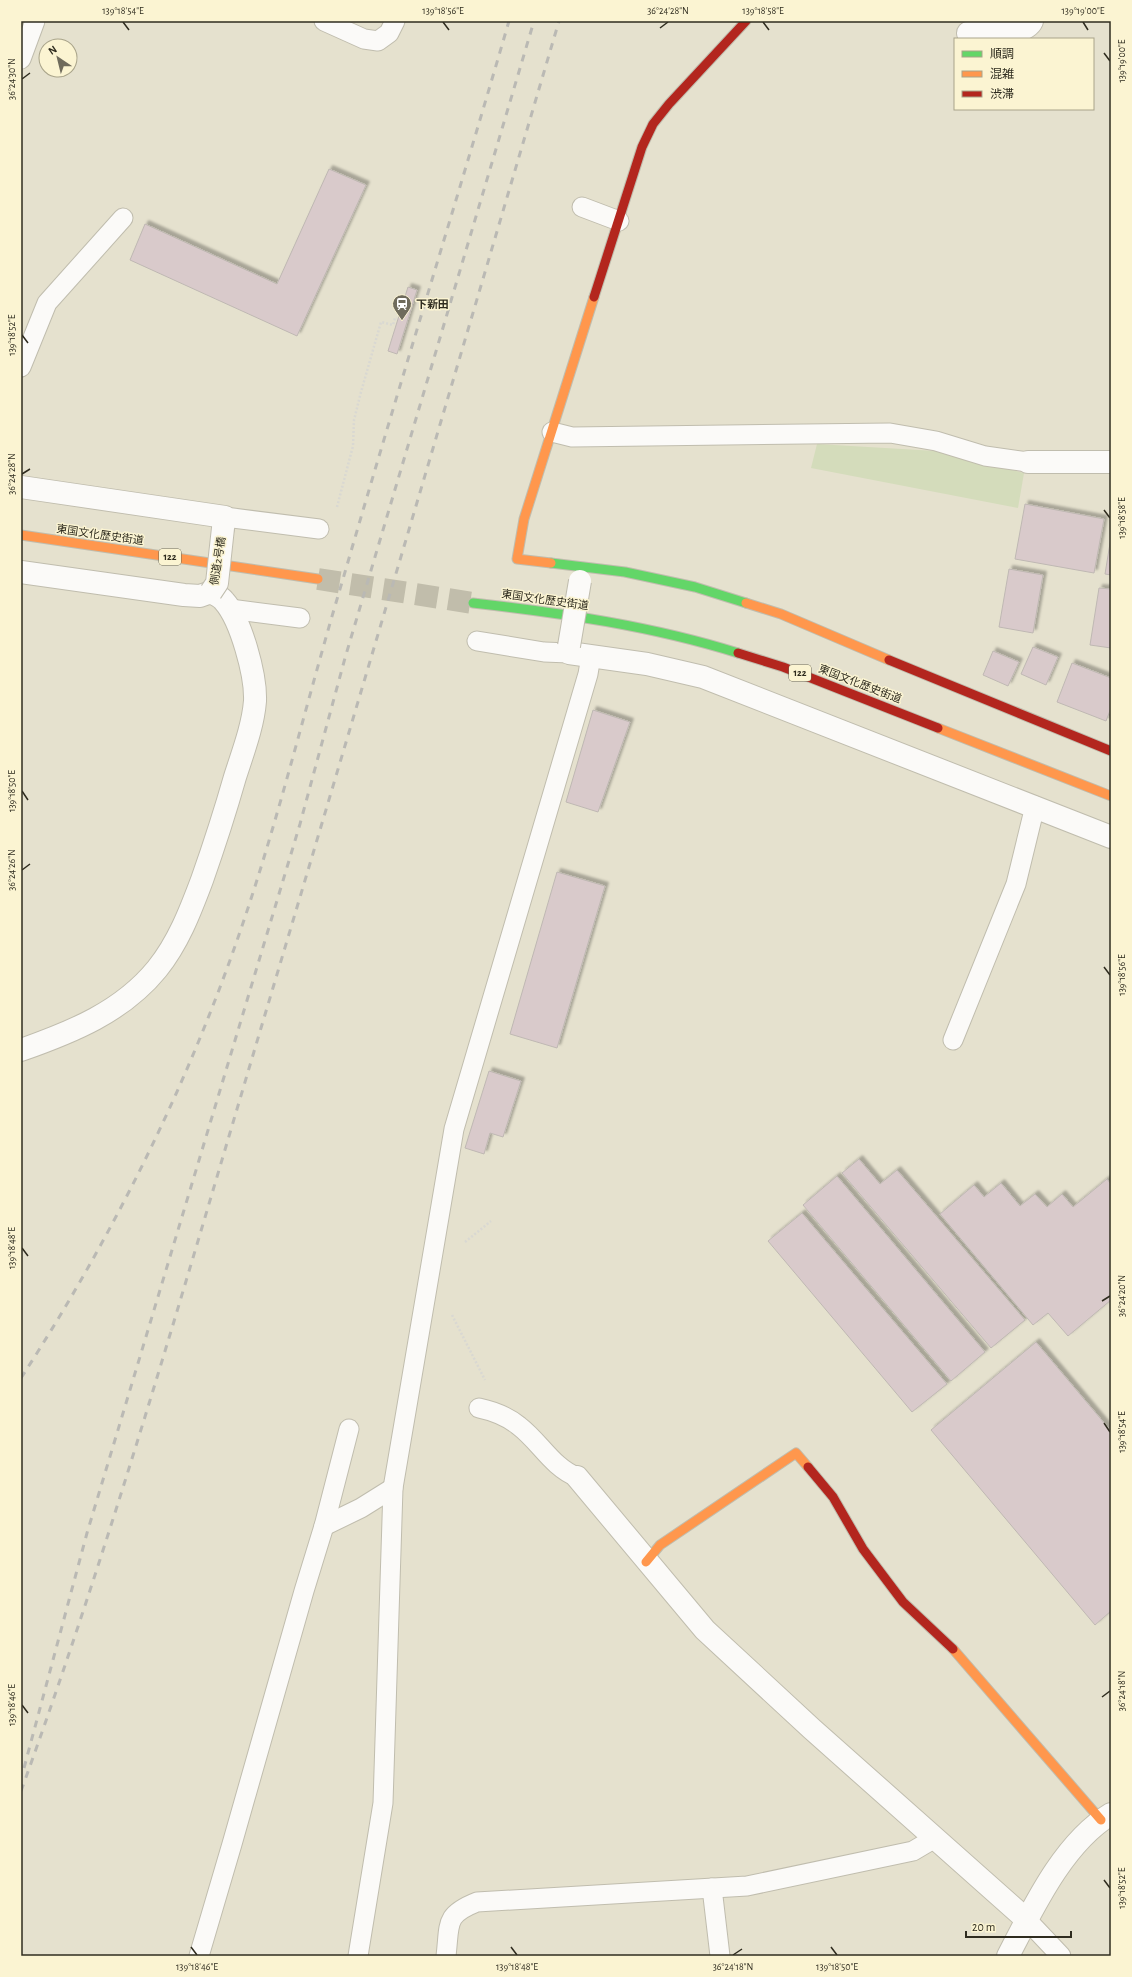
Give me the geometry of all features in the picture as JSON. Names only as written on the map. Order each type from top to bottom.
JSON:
[{"type":"main road","points":[[746,21],[653,124],[642,147],[524,519],[517,559],[581,575],[625,572],[695,587],[781,614],[928,677],[1111,751]]},
{"type":"main road","name":"東国文化歴史街道","points":[[21,535],[318,579]]},
{"type":"main road","name":"東国文化歴史街道","points":[[473,603],[534,610],[621,624],[694,639],[783,667],[1111,796]]},
{"type":"main road","points":[[646,1562],[660,1545],[796,1452],[833,1497],[863,1549],[903,1602],[949,1644],[1106,1817]]},
{"type":"street","points":[[968,33],[1032,29]]},
{"type":"street","points":[[1028,462],[1111,462]]},
{"type":"street","points":[[21,487],[224,523]]},
{"type":"street","name":"側道2号橋","points":[[212,592],[216,583],[224,523]]},
{"type":"street","points":[[21,572],[184,595],[200,596],[212,592],[221,597],[230,609],[245,644],[254,679],[255,700],[252,721],[218,837],[188,919],[172,948],[157,969],[142,986],[109,1012],[81,1026],[21,1050]]},
{"type":"street","points":[[581,575],[569,650],[591,656],[647,664],[703,677],[1111,837]]},
{"type":"street","points":[[577,1477],[646,1562],[705,1630],[812,1729],[1026,1920]]},
{"type":"street","points":[[1008,1956],[1046,1885],[1077,1844],[1106,1817]]},
{"type":"lane","points":[[21,59],[35,21]]},
{"type":"lane","points":[[324,21],[364,39],[378,41],[389,33],[395,21]]},
{"type":"lane","points":[[582,207],[619,221]]},
{"type":"lane","points":[[21,367],[47,303],[123,218]]},
{"type":"lane","points":[[552,432],[572,437],[890,433],[936,441],[985,456],[1028,462]]},
{"type":"lane","points":[[224,523],[319,529]]},
{"type":"lane","points":[[230,609],[300,618]]},
{"type":"lane","points":[[477,641],[544,652],[569,650]]},
{"type":"lane","points":[[358,1956],[383,1803],[393,1488],[454,1129],[588,674],[591,656]]},
{"type":"lane","points":[[953,1040],[1016,884],[1035,806]]},
{"type":"lane","points":[[479,1408],[500,1415],[519,1426],[564,1472],[577,1477]]},
{"type":"lane","points":[[199,1956],[235,1837],[304,1591],[324,1526],[349,1429]]},
{"type":"lane","points":[[324,1526],[361,1508],[393,1488]]},
{"type":"lane","points":[[446,1956],[450,1919],[462,1908],[477,1902],[747,1886],[912,1851],[935,1838]]},
{"type":"lane","points":[[712,1888],[720,1956]]},
{"type":"lane","points":[[1026,1920],[1061,1956]]},
{"type":"path","points":[[319,529],[325,532],[332,522],[353,446],[354,420],[381,322],[393,325],[395,318],[397,318]]},
{"type":"path","points":[[462,1244],[491,1221]]},
{"type":"path","points":[[451,1314],[495,1399],[500,1415]]},
{"type":"green space","points":[[817,444],[936,451],[1024,473],[1018,508],[811,468]]},
{"type":"building","points":[[329,169],[366,185],[297,336],[130,260],[145,224],[277,284]]},
{"type":"building","points":[[408,287],[417,290],[397,354],[388,351]]},
{"type":"building","points":[[1025,504],[1104,519],[1094,573],[1015,559]]},
{"type":"building","points":[[1111,537],[1111,575],[1105,574]]},
{"type":"building","points":[[1009,569],[1043,575],[1033,633],[999,627]]},
{"type":"building","points":[[1099,588],[1111,589],[1111,648],[1090,645]]},
{"type":"building","points":[[1033,647],[1058,657],[1046,685],[1021,674]]},
{"type":"building","points":[[993,651],[1019,662],[1008,686],[983,675]]},
{"type":"building","points":[[1072,663],[1111,678],[1111,708],[1106,721],[1057,702]]},
{"type":"building","points":[[593,710],[630,722],[598,812],[566,802]]},
{"type":"building","points":[[557,872],[605,886],[557,1048],[510,1034]]},
{"type":"building","points":[[489,1071],[521,1081],[503,1137],[490,1133],[484,1154],[465,1148]]},
{"type":"building","points":[[859,1159],[880,1184],[897,1170],[1025,1320],[991,1348],[842,1173]]},
{"type":"building","points":[[837,1176],[985,1352],[951,1381],[803,1205]]},
{"type":"building","points":[[1107,1179],[1111,1184],[1111,1300],[1068,1336],[1048,1313],[1033,1325],[940,1214],[974,1185],[984,1197],[1001,1183],[1020,1206],[1035,1194],[1047,1207],[1062,1194],[1073,1207]]},
{"type":"building","points":[[802,1213],[947,1384],[912,1412],[768,1241]]},
{"type":"building","points":[[1036,1342],[1111,1431],[1111,1611],[1095,1625],[931,1430]]},
{"type":"tunnel","points":[[318,579],[473,603]]},
{"type":"railway","points":[[21,1378],[84,1276],[140,1170],[191,1060],[234,949],[264,857],[329,625],[509,21]]},
{"type":"railway","points":[[24,1768],[87,1533],[300,824],[345,658],[534,21]]},
{"type":"railway","points":[[21,1791],[86,1602],[147,1411],[559,21]]},
{"type":"traffic: fast","points":[[551,563],[625,572],[695,587],[746,603]]},
{"type":"traffic: fast","points":[[473,603],[540,611],[640,628],[673,635],[738,653]]},
{"type":"traffic: slow","points":[[551,563],[517,559],[524,519],[594,297]]},
{"type":"traffic: slow","points":[[21,535],[318,579]]},
{"type":"traffic: slow","points":[[746,603],[781,614],[889,660]]},
{"type":"traffic: slow","points":[[938,728],[1111,796]]},
{"type":"traffic: slow","points":[[646,1562],[660,1545],[796,1453],[808,1467]]},
{"type":"traffic: slow","points":[[953,1649],[1101,1820]]},
{"type":"traffic: jam","points":[[594,297],[642,147],[653,124],[669,104],[746,21]]},
{"type":"traffic: jam","points":[[738,653],[783,667],[938,728]]},
{"type":"traffic: jam","points":[[889,660],[1111,751]]},
{"type":"traffic: jam","points":[[808,1467],[833,1497],[863,1549],[903,1602],[953,1649]]},
{"type":"place","name":"下新田","points":[[402,321]]}]
